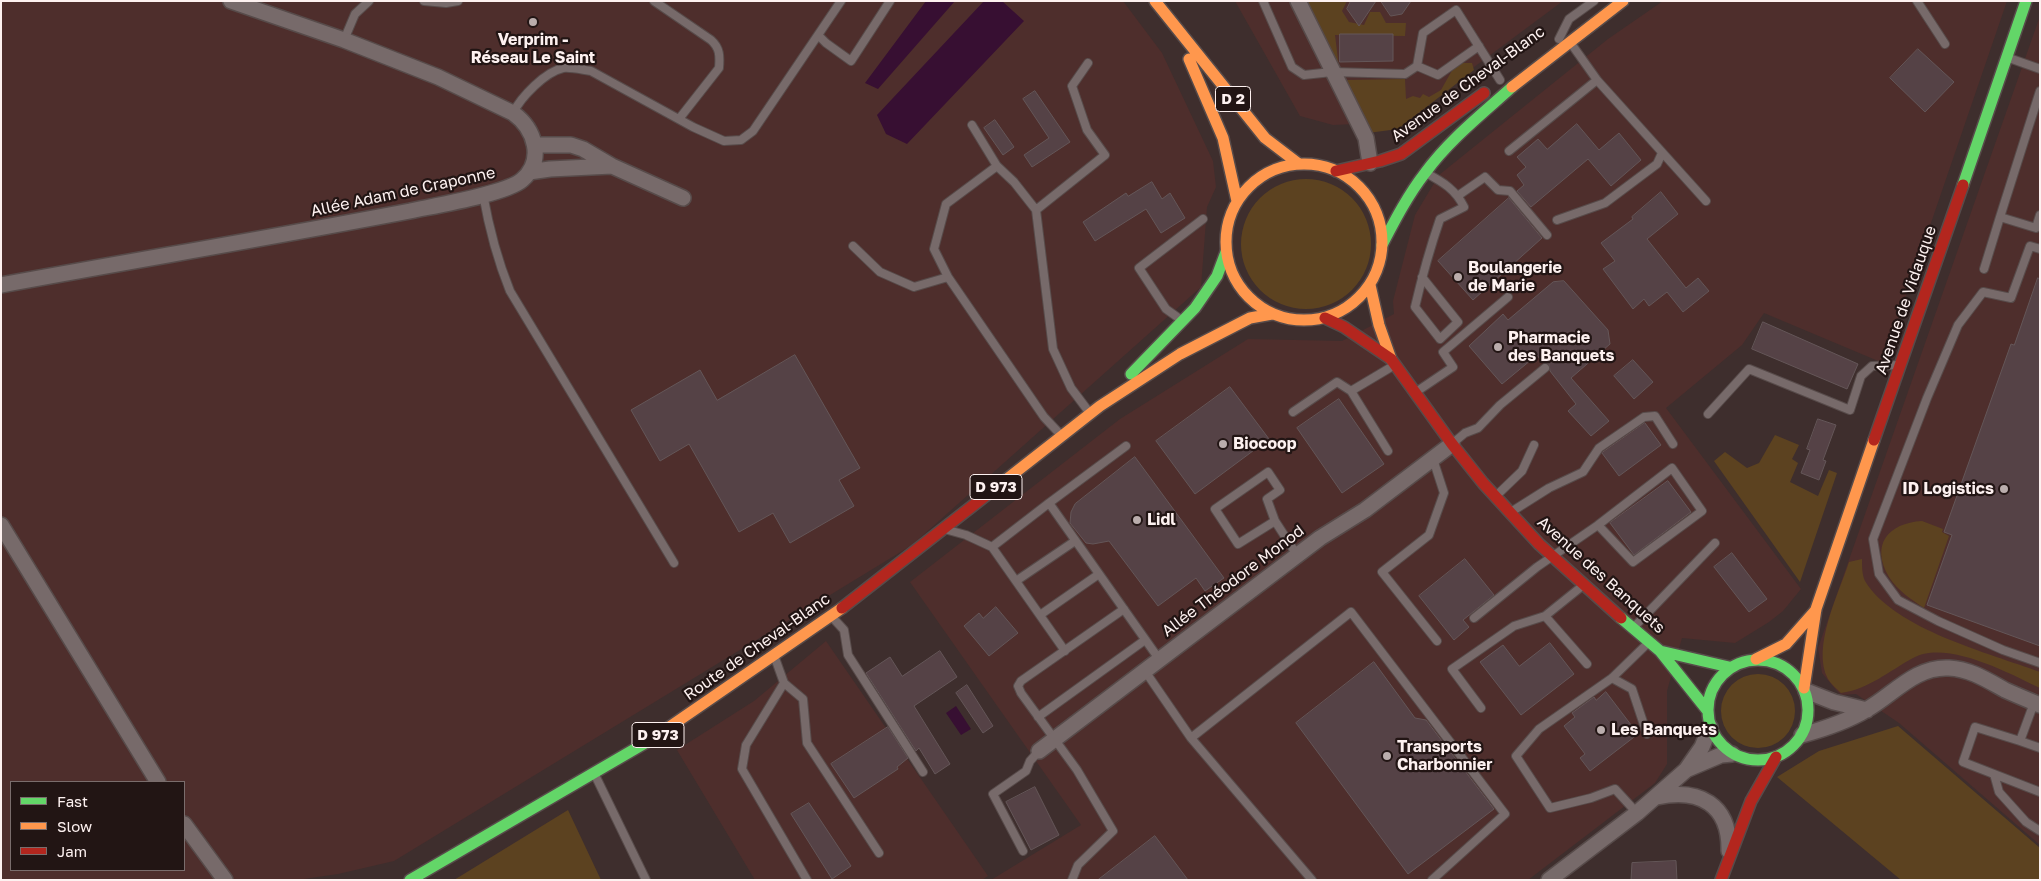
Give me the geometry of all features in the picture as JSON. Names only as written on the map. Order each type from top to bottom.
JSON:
[{"type":"main road","name":"D 2","points":[[1155,1],[1175,28],[1272,144],[1299,164]]},
{"type":"main road","name":"Avenue de Cheval-Blanc","points":[[1382,245],[1402,207],[1425,172],[1476,117],[1607,1]]},
{"type":"main road","name":"Avenue de Cheval-Blanc","points":[[1529,59],[1564,40],[1623,1]]},
{"type":"main road","name":"Avenue de Vidauque","points":[[1805,690],[1816,609],[2008,58],[2026,1]]},
{"type":"main road","name":"D 2","points":[[1175,28],[1223,138],[1237,201]]},
{"type":"main road","name":"Avenue de Cheval-Blanc","points":[[1336,171],[1401,154],[1445,124],[1504,77]]},
{"type":"main road","points":[[1299,164],[1318,165],[1336,171],[1352,180],[1365,193],[1374,209],[1380,226],[1382,245],[1376,272],[1370,285],[1358,299],[1342,311],[1325,318],[1307,321],[1289,320],[1272,314],[1255,304],[1241,289],[1231,272],[1226,252],[1228,226],[1237,201],[1246,189],[1270,172],[1284,166],[1299,164]]},
{"type":"main road","name":"D 973","points":[[1100,406],[1195,308],[1217,276],[1226,252]]},
{"type":"main road","name":"Avenue des Banquets","points":[[1370,285],[1376,317],[1393,362],[1452,444],[1495,496],[1552,556],[1660,651],[1707,710]]},
{"type":"main road","name":"D 973","points":[[1100,406],[1208,338],[1250,318],[1272,314]]},
{"type":"main road","name":"Avenue des Banquets","points":[[1325,318],[1344,327],[1393,362]]},
{"type":"main road","name":"Route de Cheval-Blanc","points":[[410,880],[648,742],[775,656],[832,616],[1100,406]]},
{"type":"main road","name":"Avenue de Vidauque","points":[[1756,658],[1786,644],[1816,609]]},
{"type":"main road","name":"Avenue des Banquets","points":[[1660,651],[1729,667]]},
{"type":"main road","points":[[1756,658],[1776,662],[1792,672],[1805,690],[1809,713],[1802,735],[1792,748],[1776,758],[1739,760],[1719,742],[1710,727],[1707,710],[1712,686],[1729,667],[1742,661],[1756,658]]},
{"type":"main road","points":[[1721,880],[1751,801],[1776,758]]},
{"type":"main road","points":[[1748,781],[1751,801]]},
{"type":"street","points":[[231,1],[344,40],[438,77],[514,113],[523,120],[536,145],[534,161],[529,172]]},
{"type":"street","points":[[1298,1],[1366,138],[1370,163]]},
{"type":"street","points":[[536,145],[571,145],[583,149],[612,166],[683,198]]},
{"type":"street","points":[[529,172],[612,166]]},
{"type":"street","name":"Allée Adam de Craponne","points":[[1,285],[376,217],[510,188],[521,181],[529,172]]},
{"type":"street","name":"Allée Théodore Monod","points":[[1039,751],[1297,555],[1365,510],[1452,444]]},
{"type":"street","points":[[1,525],[157,781]]},
{"type":"street","points":[[1802,735],[1830,727],[1867,710],[1912,677],[1931,670],[1949,668],[1979,675],[2005,690],[2037,704]]},
{"type":"street","points":[[1805,690],[1834,702],[1867,710]]},
{"type":"street","points":[[1549,880],[1637,813],[1686,770],[1702,747],[1710,727]]},
{"type":"street","points":[[1686,770],[1721,755],[1739,760]]},
{"type":"street","points":[[1656,797],[1675,793],[1694,795],[1711,803],[1720,814],[1727,828],[1729,861]]},
{"type":"street","points":[[185,825],[225,879]]},
{"type":"lane","points":[[344,40],[355,14],[369,1]]},
{"type":"lane","points":[[424,1],[446,3],[458,1]]},
{"type":"lane","points":[[654,1],[718,46],[719,68],[679,119]]},
{"type":"lane","points":[[514,113],[523,96],[549,75],[563,68],[591,71],[724,141],[741,140],[753,131],[841,1]]},
{"type":"lane","points":[[818,35],[851,61],[890,1]]},
{"type":"lane","points":[[1263,1],[1292,67],[1304,75],[1332,72],[1404,74],[1417,66],[1423,33],[1456,10],[1479,46],[1504,77]]},
{"type":"lane","points":[[1594,1],[1569,19],[1564,40],[1597,80],[1706,201]]},
{"type":"lane","points":[[1917,1],[1945,44]]},
{"type":"lane","points":[[1417,66],[1438,75],[1479,46]]},
{"type":"lane","points":[[2008,58],[2040,69]]},
{"type":"lane","points":[[1036,210],[1105,155],[1087,130],[1072,86],[1088,63]]},
{"type":"lane","points":[[1509,151],[1597,80]]},
{"type":"lane","points":[[1984,269],[2036,113],[2040,91]]},
{"type":"lane","points":[[972,125],[997,166],[1014,182],[1036,210],[1054,349],[1071,388],[1090,413]]},
{"type":"lane","points":[[1557,220],[1605,204],[1657,164],[1662,153]]},
{"type":"lane","points":[[997,166],[946,204],[934,249],[948,277],[1044,417],[1062,436]]},
{"type":"lane","points":[[1422,277],[1458,322],[1440,338],[1414,307],[1422,277],[1440,219],[1464,207],[1459,195],[1440,180],[1425,172]]},
{"type":"lane","points":[[1459,195],[1485,177],[1498,190],[1510,190],[1547,235]]},
{"type":"lane","points":[[483,194],[486,215],[498,260],[510,291],[674,563]]},
{"type":"lane","points":[[2000,217],[2036,228],[2040,215]]},
{"type":"lane","points":[[1182,320],[1166,309],[1139,268],[1203,219]]},
{"type":"lane","points":[[853,246],[880,272],[914,288],[948,277]]},
{"type":"lane","points":[[2040,248],[2030,246],[2011,298],[1983,292],[1958,325],[1927,398],[1873,539],[1879,574],[1898,600],[1938,621],[2003,650],[2040,663]]},
{"type":"lane","points":[[1415,394],[1453,367],[1443,352],[1508,298]]},
{"type":"lane","points":[[1351,390],[1393,362]]},
{"type":"lane","points":[[1708,414],[1749,369],[1850,410],[1862,376],[1872,366],[1901,365]]},
{"type":"lane","points":[[1452,444],[1465,433],[1478,428],[1500,405],[1545,368]]},
{"type":"lane","points":[[1293,412],[1337,382],[1351,390],[1388,451]]},
{"type":"lane","points":[[1510,512],[1549,488],[1583,472],[1599,448],[1644,416],[1655,416],[1673,444]]},
{"type":"lane","points":[[1495,496],[1522,471],[1534,445]]},
{"type":"lane","points":[[992,547],[1126,446]]},
{"type":"lane","points":[[1433,459],[1444,493],[1429,535],[1382,572],[1437,641]]},
{"type":"lane","points":[[1474,618],[1552,556],[1598,525],[1672,468],[1702,511],[1633,562],[1598,525]]},
{"type":"lane","points":[[1275,520],[1238,544],[1214,509],[1268,472],[1280,490],[1267,499],[1275,520],[1297,555]]},
{"type":"lane","points":[[1049,503],[1159,659]]},
{"type":"lane","points":[[944,528],[966,534],[992,547],[1065,651]]},
{"type":"lane","points":[[1016,581],[1076,540]]},
{"type":"lane","points":[[1632,628],[1715,543]]},
{"type":"lane","points":[[1040,615],[1099,574]]},
{"type":"lane","points":[[1481,708],[1452,669],[1514,626],[1545,616],[1583,585]]},
{"type":"lane","points":[[1072,880],[1078,865],[1113,831],[1077,770],[1021,693],[1018,686],[1021,681],[1124,609]]},
{"type":"lane","points":[[1191,738],[1351,612],[1505,814],[1432,880]]},
{"type":"lane","points":[[832,616],[844,630],[848,655],[923,772]]},
{"type":"lane","points":[[1545,616],[1587,664]]},
{"type":"lane","points":[[1038,717],[1145,640]]},
{"type":"lane","points":[[1637,813],[1615,789],[1591,798],[1550,808],[1516,756],[1539,729],[1612,678],[1650,642]]},
{"type":"lane","points":[[775,656],[784,683],[803,698],[807,743],[878,854]]},
{"type":"lane","points":[[1145,671],[1191,738],[1312,880]]},
{"type":"lane","points":[[1612,678],[1632,689],[1647,734]]},
{"type":"lane","points":[[784,683],[746,745],[742,769],[807,880]]},
{"type":"lane","points":[[2020,741],[2037,704]]},
{"type":"lane","points":[[2040,748],[1975,727],[1963,762],[2040,792]]},
{"type":"lane","points":[[1023,851],[993,794],[1026,770],[1030,761],[1039,751]]},
{"type":"lane","points":[[594,773],[601,791],[646,880]]},
{"type":"lane","points":[[1994,774],[2000,792],[2026,822],[2040,831]]},
{"type":"shaded area","points":[[1,1],[1123,1],[1162,53],[1213,161],[1216,187],[1207,207],[1201,287],[912,545],[394,861],[338,874],[297,880],[1,880]]},
{"type":"shaded area","points":[[926,1],[955,1],[878,89],[865,83]]},
{"type":"shaded area","points":[[984,1],[1002,1],[1024,21],[907,144],[886,134],[877,115]]},
{"type":"shaded area","points":[[1235,1],[1563,1],[1400,122],[1333,125],[1300,116]]},
{"type":"shaded area","points":[[1303,1],[1347,1],[1342,11],[1349,22],[1364,25],[1370,12],[1380,12],[1386,23],[1406,23],[1405,36],[1335,35],[1339,68]]},
{"type":"shaded area","points":[[1663,1],[2007,1],[1883,363],[1764,313],[1742,345],[1666,408],[1801,589],[1783,611],[1735,643],[1682,638],[1667,691],[1667,764],[1655,783],[1528,880],[991,880],[1081,825],[910,582],[1120,419],[1248,339],[1342,341],[1394,314],[1393,301],[1415,215],[1439,175],[1608,39]]},
{"type":"shaded area","points":[[2040,16],[2040,845],[1899,723],[1856,694],[1841,695],[1822,673],[1818,648]]},
{"type":"shaded area","points":[[1462,63],[1472,63],[1474,70],[1398,129],[1368,133],[1344,82],[1348,80],[1405,79],[1406,99],[1413,96],[1420,98],[1423,94],[1429,97],[1441,90],[1454,67]]},
{"type":"shaded area","points":[[1306,179],[1319,180],[1331,184],[1352,198],[1366,219],[1370,231],[1370,257],[1366,269],[1352,290],[1331,304],[1319,308],[1306,309],[1293,308],[1281,304],[1260,290],[1246,269],[1242,257],[1241,244],[1242,231],[1246,219],[1260,198],[1281,184],[1293,180]]},
{"type":"shaded area","points":[[1775,435],[1799,445],[1792,459],[1798,463],[1790,482],[1818,496],[1829,470],[1837,473],[1800,582],[1714,461],[1725,452],[1747,468],[1759,463]]},
{"type":"shaded area","points":[[1922,521],[1943,529],[1942,532],[1949,536],[1924,608],[1896,586],[1889,577],[1881,555],[1882,546],[1892,531],[1900,526]]},
{"type":"shaded area","points":[[1862,559],[1865,581],[1879,598],[1897,613],[1920,626],[1970,648],[2040,672],[2040,688],[1977,660],[1960,655],[1927,653],[1913,658],[1870,684],[1841,693],[1828,679],[1824,666],[1825,637],[1833,604],[1849,562]]},
{"type":"shaded area","points":[[826,641],[988,876],[982,880],[755,880],[677,750],[754,701]]},
{"type":"shaded area","points":[[1758,674],[1772,677],[1784,685],[1792,697],[1795,711],[1792,725],[1784,737],[1772,745],[1758,748],[1744,745],[1732,737],[1724,725],[1721,711],[1724,697],[1732,685],[1744,677]]},
{"type":"shaded area","points":[[956,706],[971,729],[961,735],[946,713]]},
{"type":"shaded area","points":[[1898,726],[2040,848],[2040,880],[1901,880],[1777,777],[1819,751]]},
{"type":"shaded area","points":[[568,810],[601,880],[454,880]]},
{"type":"building","points":[[1351,1],[1376,1],[1359,26],[1347,9]]},
{"type":"building","points":[[1381,1],[1411,1],[1402,14],[1391,16]]},
{"type":"building","points":[[1340,34],[1393,34],[1393,61],[1340,62]]},
{"type":"building","points":[[1918,49],[1954,82],[1925,112],[1890,78]]},
{"type":"building","points":[[1035,91],[1070,142],[1032,167],[1024,155],[1049,138],[1023,99]]},
{"type":"building","points":[[995,120],[1014,147],[1003,155],[984,128]]},
{"type":"building","points":[[1577,124],[1599,150],[1619,133],[1641,160],[1611,186],[1588,159],[1531,207],[1517,191],[1524,185],[1517,175],[1526,167],[1517,157],[1538,139],[1547,149]]},
{"type":"building","points":[[1152,182],[1162,199],[1170,193],[1185,218],[1161,233],[1146,209],[1095,241],[1083,222],[1126,193],[1128,196]]},
{"type":"building","points":[[1661,192],[1678,214],[1647,239],[1686,288],[1698,278],[1709,291],[1683,312],[1667,292],[1649,306],[1644,299],[1633,309],[1603,269],[1615,261],[1601,243],[1633,219],[1632,217]]},
{"type":"building","points":[[1509,198],[1542,238],[1473,300],[1438,261]]},
{"type":"building","name":"ID Logistics","points":[[2038,278],[2040,279],[2040,646],[1927,605],[1952,535],[1944,532],[2011,344],[2014,345]]},
{"type":"building","points":[[1564,281],[1608,330],[1610,344],[1571,378],[1609,421],[1591,436],[1568,411],[1576,404],[1550,371],[1549,364],[1543,363],[1537,355],[1502,384],[1469,346],[1503,314],[1508,320],[1553,282]]},
{"type":"building","points":[[1763,322],[1858,364],[1847,389],[1752,349]]},
{"type":"building","points":[[795,355],[860,468],[839,480],[854,506],[790,543],[773,513],[739,532],[689,444],[660,461],[631,410],[700,370],[717,400]]},
{"type":"building","points":[[1633,360],[1653,382],[1634,399],[1614,376]]},
{"type":"building","points":[[1230,387],[1269,439],[1195,494],[1156,441]]},
{"type":"building","points":[[1339,399],[1384,464],[1342,493],[1297,428]]},
{"type":"building","points":[[1818,419],[1836,425],[1823,460],[1826,461],[1819,480],[1801,473],[1810,450],[1807,449]]},
{"type":"building","points":[[1645,423],[1661,445],[1619,476],[1602,453]]},
{"type":"building","name":"Lidl","points":[[1135,457],[1224,578],[1205,591],[1196,578],[1158,606],[1109,541],[1093,544],[1086,543],[1070,523],[1071,512],[1075,504]]},
{"type":"building","points":[[1668,481],[1691,512],[1634,555],[1610,523]]},
{"type":"building","points":[[1732,553],[1767,599],[1749,612],[1714,567]]},
{"type":"building","points":[[1465,559],[1494,595],[1463,620],[1469,627],[1454,640],[1419,596]]},
{"type":"building","points":[[996,607],[1018,633],[989,656],[964,626],[979,613],[983,618]]},
{"type":"building","points":[[1550,643],[1574,674],[1521,715],[1480,662],[1503,645],[1519,666]]},
{"type":"building","points":[[940,651],[957,677],[914,706],[950,764],[935,774],[919,748],[916,751],[866,673],[890,657],[902,676]]},
{"type":"building","name":"Transports Charbonnier","points":[[1374,662],[1415,718],[1426,720],[1494,809],[1408,874],[1296,723]]},
{"type":"building","points":[[967,685],[993,726],[983,733],[956,693]]},
{"type":"building","name":"Les Banquets","points":[[1606,692],[1638,734],[1590,771],[1580,758],[1585,754],[1564,726],[1575,717],[1572,713],[1594,697],[1596,700]]},
{"type":"building","points":[[888,727],[908,758],[897,767],[898,769],[854,798],[831,764]]},
{"type":"building","points":[[1035,787],[1059,835],[1031,850],[1006,802]]},
{"type":"building","points":[[809,803],[851,866],[832,879],[791,814]]},
{"type":"building","points":[[1155,836],[1188,880],[1098,880]]},
{"type":"building","points":[[1676,861],[1677,880],[1631,880],[1632,863]]},
{"type":"traffic: fast","points":[[1963,185],[2026,1]]},
{"type":"traffic: fast","points":[[1382,245],[1407,199],[1434,161],[1466,128],[1512,87]]},
{"type":"traffic: fast","points":[[1131,374],[1195,308],[1217,276],[1226,252]]},
{"type":"traffic: fast","points":[[1621,618],[1660,651],[1707,710]]},
{"type":"traffic: fast","points":[[1660,651],[1729,667]]},
{"type":"traffic: fast","points":[[1748,660],[1768,660],[1777,663],[1794,674],[1805,691],[1808,700],[1808,710],[1808,720],[1805,729],[1794,746],[1777,757],[1768,760],[1748,760],[1730,752],[1716,738],[1708,720],[1708,700],[1716,682],[1730,668],[1748,660]]},
{"type":"traffic: fast","points":[[410,880],[652,739]]},
{"type":"traffic: slow","points":[[1155,1],[1265,138],[1299,164]]},
{"type":"traffic: slow","points":[[1512,87],[1623,1]]},
{"type":"traffic: slow","points":[[1189,59],[1223,138],[1237,201]]},
{"type":"traffic: slow","points":[[1296,164],[1312,164],[1327,167],[1341,173],[1364,192],[1373,205],[1379,219],[1382,242],[1381,257],[1373,279],[1354,302],[1341,311],[1327,317],[1312,320],[1296,320],[1281,317],[1267,311],[1244,292],[1235,279],[1229,265],[1226,250],[1226,234],[1229,219],[1235,205],[1254,182],[1267,173],[1281,167],[1296,164]]},
{"type":"traffic: slow","points":[[1370,285],[1379,325],[1391,359]]},
{"type":"traffic: slow","points":[[998,486],[1100,406],[1180,354],[1250,318],[1272,314]]},
{"type":"traffic: slow","points":[[1804,688],[1816,609],[1874,440]]},
{"type":"traffic: slow","points":[[652,739],[842,608]]},
{"type":"traffic: slow","points":[[1756,659],[1786,644],[1816,610]]},
{"type":"traffic: jam","points":[[1336,171],[1401,154],[1484,93]]},
{"type":"traffic: jam","points":[[1874,440],[1963,185]]},
{"type":"traffic: jam","points":[[1325,318],[1344,327],[1391,359],[1452,444],[1483,483],[1539,544],[1621,618]]},
{"type":"traffic: jam","points":[[842,608],[998,486]]},
{"type":"traffic: jam","points":[[1721,880],[1751,801],[1776,757]]},
{"type":"place","name":"Verprim - Réseau Le Saint","points":[[533,22]]},
{"type":"place","name":"Boulangerie de Marie","points":[[1458,277]]},
{"type":"place","name":"Pharmacie des Banquets","points":[[1498,347]]},
{"type":"place","name":"Biocoop","points":[[1223,444]]},
{"type":"place","name":"ID Logistics","points":[[2004,489]]},
{"type":"place","name":"Lidl","points":[[1137,520]]},
{"type":"place","name":"Les Banquets","points":[[1601,730]]},
{"type":"place","name":"Transports Charbonnier","points":[[1387,756]]}]
